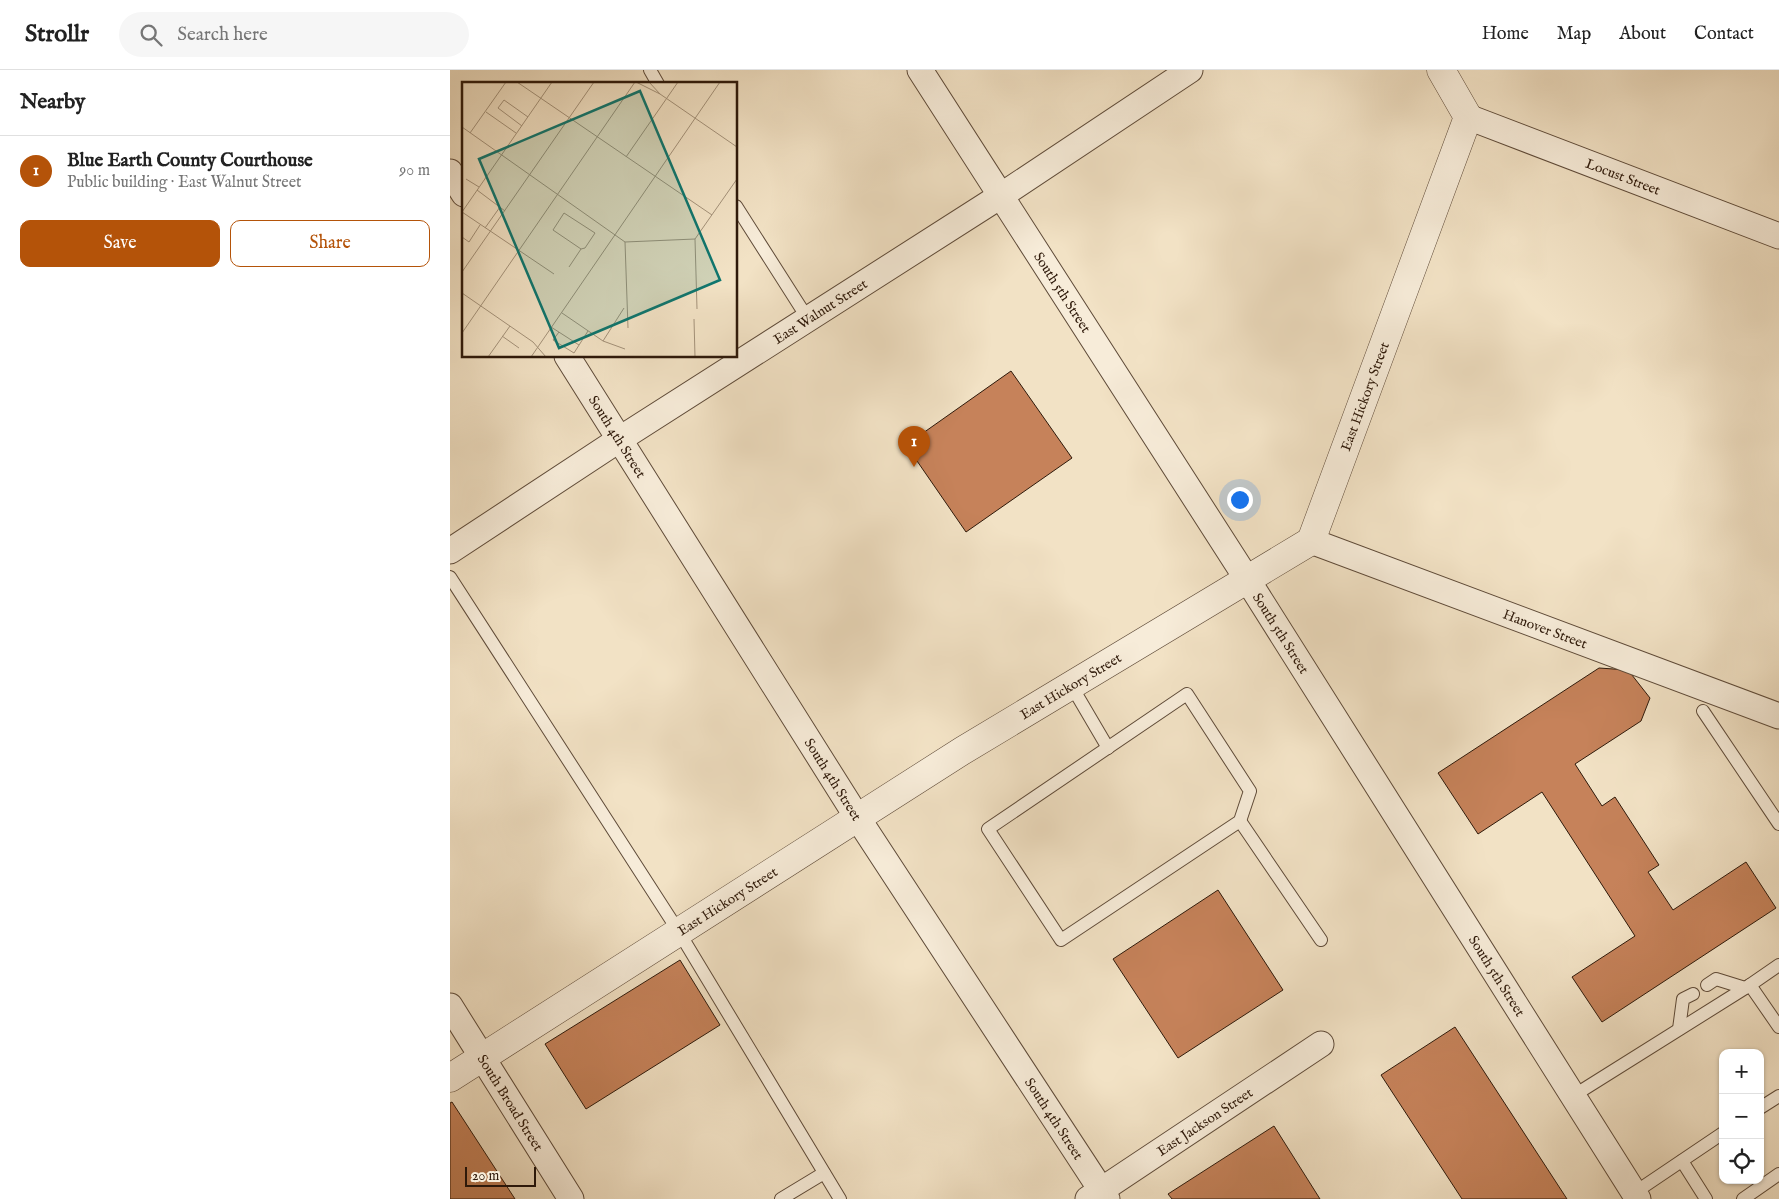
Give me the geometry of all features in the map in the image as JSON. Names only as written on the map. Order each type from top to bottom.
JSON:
[{"type":"street","name":"South 5th Street","points":[[920,70],[1247,579],[1636,1196]]},
{"type":"street","name":"East Walnut Street","points":[[450,551],[620,439],[1002,195],[1190,70]]},
{"type":"street","points":[[1441,70],[1468,116]]},
{"type":"street","name":"Locust Street","points":[[1468,116],[1779,236]]},
{"type":"street","name":"East Hickory Street","points":[[450,1078],[857,817],[1071,685],[1312,541],[1468,116]]},
{"type":"street","points":[[450,172],[462,191]]},
{"type":"street","name":"South 4th Street","points":[[568,358],[857,817],[1099,1196]]},
{"type":"street","name":"Hanover Street","points":[[1312,541],[1779,716]]},
{"type":"street","name":"South Broad Street","points":[[450,1006],[571,1199]]},
{"type":"street","name":"East Jackson Street","points":[[1099,1196],[1321,1044]]},
{"type":"lane","points":[[650,70],[657,82]]},
{"type":"lane","points":[[738,209],[808,319]]},
{"type":"lane","points":[[450,577],[679,932],[840,1199]]},
{"type":"lane","points":[[1071,685],[1108,748]]},
{"type":"lane","points":[[1187,694],[1250,791],[1240,821],[1061,940],[988,829],[1108,748],[1187,694]]},
{"type":"lane","points":[[1703,711],[1779,824]]},
{"type":"lane","points":[[1240,821],[1321,940]]},
{"type":"lane","points":[[1573,1096],[1779,965]]},
{"type":"lane","points":[[1707,986],[1716,979],[1748,986],[1779,1027]]},
{"type":"lane","points":[[1679,1029],[1684,1000],[1693,994]]},
{"type":"lane","points":[[1764,1105],[1779,1096]]},
{"type":"lane","points":[[1636,1196],[1682,1161],[1719,1137]]},
{"type":"lane","points":[[1682,1161],[1706,1199]]},
{"type":"lane","points":[[789,1197],[824,1173]]},
{"type":"lane","points":[[1743,1199],[1779,1174]]},
{"type":"building","points":[[1011,371],[1072,458],[966,532],[906,445]]},
{"type":"building","points":[[1599,668],[1628,670],[1650,698],[1641,721],[1575,764],[1602,806],[1615,797],[1659,865],[1648,872],[1673,910],[1746,862],[1776,908],[1602,1022],[1572,977],[1635,936],[1542,792],[1478,834],[1438,773]]},
{"type":"building","points":[[1218,890],[1283,990],[1178,1058],[1113,959]]},
{"type":"building","points":[[680,960],[720,1025],[586,1109],[545,1044]]},
{"type":"building","points":[[1455,1027],[1567,1199],[1462,1199],[1381,1075]]},
{"type":"building","points":[[452,1102],[515,1199],[450,1199],[450,1103]]},
{"type":"building","points":[[1274,1126],[1320,1199],[1172,1199],[1168,1194]]},
{"type":"place","name":"Blue Earth County Courthouse","points":[[914,467]]}]
